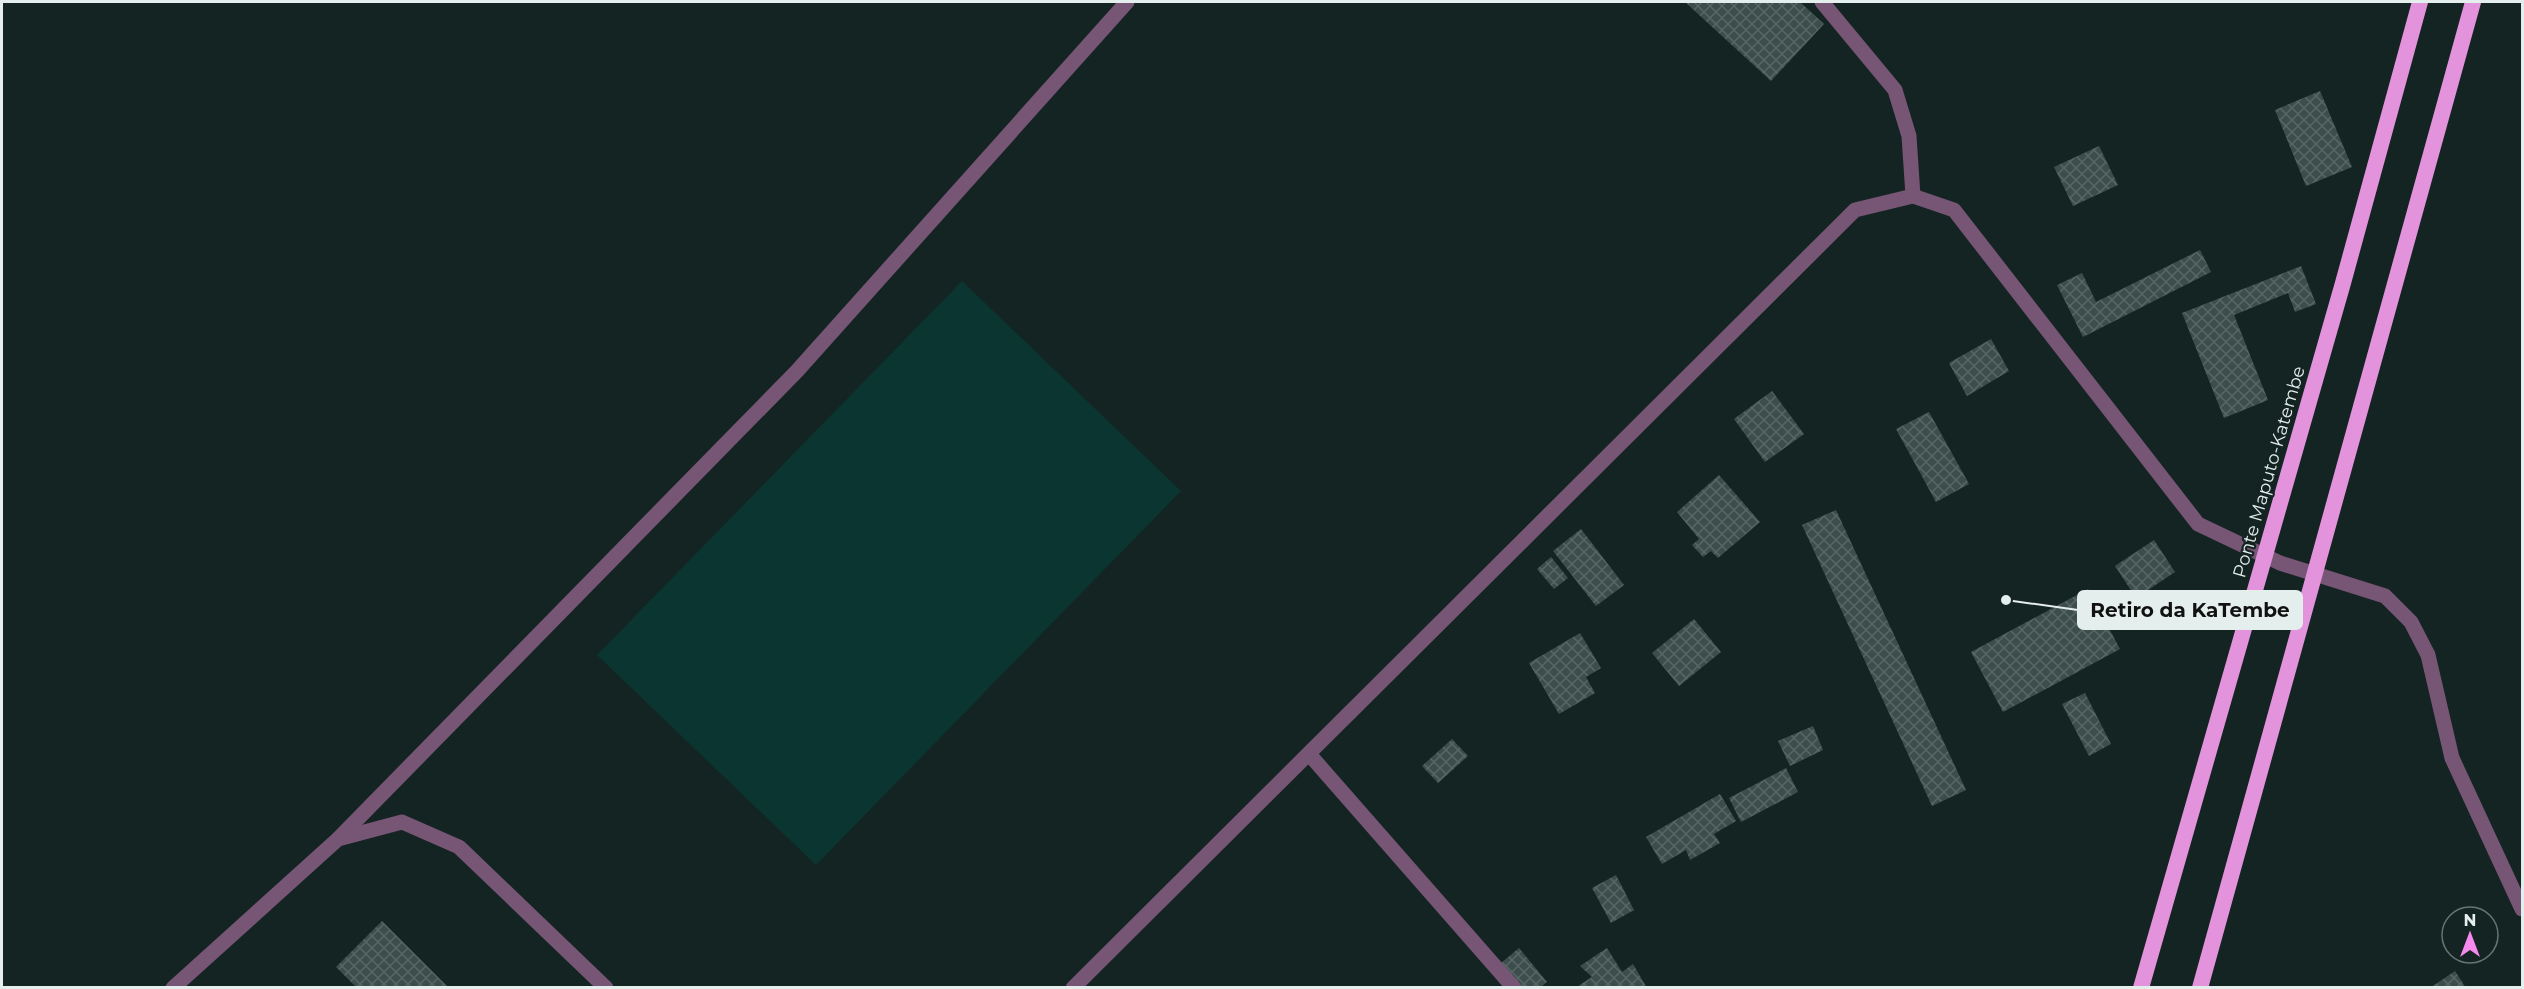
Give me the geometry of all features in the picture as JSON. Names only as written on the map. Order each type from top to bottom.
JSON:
[{"type":"highway","name":"Ponte Maputo-Katembe","points":[[2141,987],[2343,283],[2420,2]]},
{"type":"highway","points":[[2200,987],[2474,2]]},
{"type":"street","points":[[173,987],[338,839],[797,371],[1127,2]]},
{"type":"street","points":[[1822,2],[1895,90],[1909,136],[1913,196]]},
{"type":"street","points":[[1073,987],[1856,210],[1913,196],[1954,210],[2198,524],[2280,563],[2385,596],[2411,622],[2428,656],[2452,758],[2523,909]]},
{"type":"street","points":[[1309,753],[1514,987]]},
{"type":"street","points":[[338,839],[402,822],[459,847],[606,987]]},
{"type":"shaded area","points":[[962,281],[1181,491],[816,865],[597,655]]},
{"type":"building","points":[[1685,2],[1800,2],[1824,24],[1771,81]]},
{"type":"building","points":[[2320,91],[2352,167],[2306,186],[2275,110]]},
{"type":"building","points":[[2099,146],[2118,185],[2073,206],[2054,167]]},
{"type":"building","points":[[2200,250],[2211,272],[2083,337],[2057,285],[2082,273],[2096,302]]},
{"type":"building","points":[[2301,266],[2316,304],[2295,312],[2288,293],[2234,315],[2268,400],[2224,418],[2182,313]]},
{"type":"building","points":[[1991,339],[2009,371],[1967,396],[1949,363]]},
{"type":"building","points":[[1772,391],[1804,434],[1765,462],[1734,419]]},
{"type":"building","points":[[1929,412],[1969,484],[1936,502],[1896,429]]},
{"type":"building","points":[[1719,475],[1760,522],[1718,558],[1711,551],[1703,557],[1692,545],[1699,539],[1677,512]]},
{"type":"building","points":[[1836,510],[1966,790],[1932,806],[1802,525]]},
{"type":"building","points":[[1581,529],[1624,585],[1596,606],[1553,551]]},
{"type":"building","points":[[2154,540],[2175,572],[2136,598],[2115,566]]},
{"type":"building","points":[[1551,557],[1568,578],[1554,589],[1537,569]]},
{"type":"building","points":[[2088,589],[2120,649],[2003,712],[1971,652]]},
{"type":"building","points":[[1694,619],[1721,652],[1679,686],[1652,653]]},
{"type":"building","points":[[1580,633],[1601,668],[1586,677],[1595,693],[1559,714],[1529,663]]},
{"type":"building","points":[[2085,693],[2111,744],[2089,756],[2062,704]]},
{"type":"building","points":[[1813,726],[1823,750],[1790,766],[1778,741]]},
{"type":"building","points":[[1452,739],[1468,756],[1438,783],[1422,766]]},
{"type":"building","points":[[1786,768],[1798,792],[1741,822],[1729,798]]},
{"type":"building","points":[[1720,794],[1736,821],[1714,834],[1720,843],[1690,860],[1686,850],[1662,864],[1646,837]]},
{"type":"building","points":[[1616,875],[1634,910],[1611,923],[1592,888]]},
{"type":"building","points":[[382,921],[449,988],[357,988],[336,967]]},
{"type":"building","points":[[1519,948],[1547,982],[1540,988],[1521,988],[1501,963]]},
{"type":"building","points":[[1607,948],[1622,972],[1633,964],[1647,988],[1575,988],[1592,977],[1580,966]]},
{"type":"building","points":[[2455,971],[2466,988],[2430,988]]},
{"type":"place","name":"Retiro da KaTembe","points":[[2006,600]]}]
